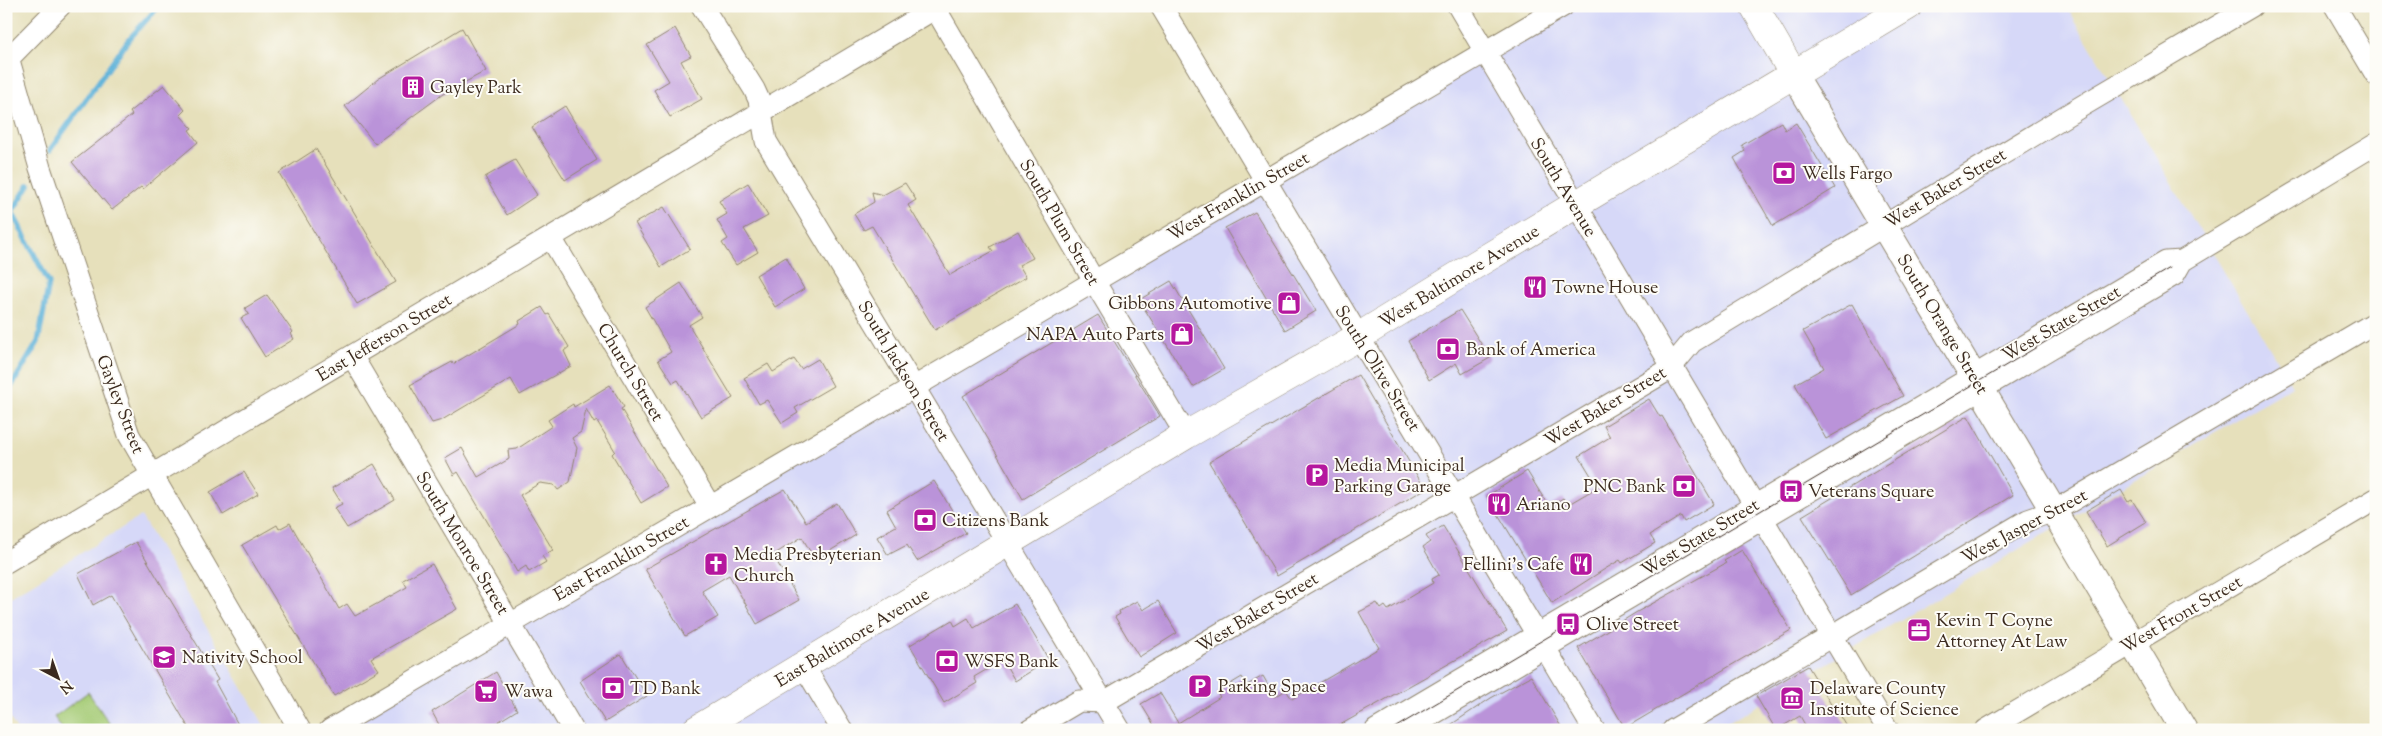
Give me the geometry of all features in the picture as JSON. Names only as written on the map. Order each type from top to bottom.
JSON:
[{"type":"main road","name":"South Orange Street","points":[[1754,6],[1794,75]]},
{"type":"main road","name":"West Baltimore Avenue","points":[[1008,544],[1186,435],[1358,337],[1908,6]]},
{"type":"main road","name":"East Baltimore Avenue","points":[[696,730],[1008,544]]},
{"type":"street","points":[[8,54],[60,6]]},
{"type":"street","name":"South Jackson Street","points":[[702,6],[754,89],[762,112],[766,141],[1120,730]]},
{"type":"street","name":"South Olive Street","points":[[1161,6],[1358,337],[1456,495],[1594,730]]},
{"type":"street","name":"South Avenue","points":[[1458,6],[1672,366]]},
{"type":"street","name":"West Franklin Street","points":[[913,386],[1486,53],[1563,6]]},
{"type":"street","name":"West Baker Street","points":[[1104,702],[1672,366],[1692,342],[2076,109],[2252,6]]},
{"type":"street","points":[[2335,6],[2376,75]]},
{"type":"street","name":"East Jefferson Street","points":[[6,562],[937,7]]},
{"type":"street","name":"South Plum Street","points":[[937,7],[1094,281],[1186,435]]},
{"type":"street","name":"Gayley Street","points":[[8,54],[40,168],[129,435],[151,476],[300,730]]},
{"type":"street","name":"South Orange Street","points":[[1794,75],[1882,226],[1977,381],[2184,730]]},
{"type":"street","name":"West State Street","points":[[1376,730],[1542,640],[1977,381],[2174,275],[2182,261],[2376,144]]},
{"type":"street","name":"Church Street","points":[[551,238],[710,506]]},
{"type":"street","name":"West Jasper Street","points":[[1672,730],[2028,520],[2054,511],[2376,322]]},
{"type":"street","name":"South Monroe Street","points":[[352,356],[573,730]]},
{"type":"street","points":[[1672,366],[1831,637],[1888,730]]},
{"type":"street","name":"East Franklin Street","points":[[330,730],[913,386]]},
{"type":"street","name":"West Front Street","points":[[1986,730],[2376,499]]},
{"type":"street","name":"West State Street","points":[[1406,730],[1542,640]]},
{"type":"street","points":[[804,666],[842,730]]},
{"type":"street","points":[[1030,730],[1079,701],[1104,702]]},
{"type":"shaded area","points":[[1550,6],[2066,6],[2292,386],[1716,730],[339,730]]},
{"type":"shaded area","points":[[141,516],[267,730],[17,730],[6,711],[6,600]]},
{"type":"green space","points":[[88,692],[114,730],[63,730],[54,717]]},
{"type":"building","name":"Gayley Park","points":[[462,28],[486,71],[443,94],[375,144],[345,106],[378,79]]},
{"type":"building","points":[[675,28],[691,56],[681,61],[702,99],[670,117],[654,90],[669,81],[647,45]]},
{"type":"building","points":[[164,85],[185,110],[180,115],[192,128],[189,130],[198,142],[143,189],[141,187],[112,210],[72,162],[132,115],[130,112]]},
{"type":"building","points":[[565,106],[597,160],[565,180],[532,127]]},
{"type":"building","name":"Wells Fargo","points":[[1781,122],[1785,130],[1796,123],[1835,188],[1773,226],[1734,158],[1745,151],[1742,145]]},
{"type":"building","points":[[316,149],[396,282],[357,304],[279,173]]},
{"type":"building","points":[[515,160],[537,195],[507,215],[485,177]]},
{"type":"building","points":[[748,183],[768,216],[744,229],[758,252],[736,265],[722,243],[728,239],[717,220],[727,214],[719,201]]},
{"type":"building","points":[[905,183],[916,200],[908,205],[950,275],[993,251],[990,247],[1018,231],[1033,258],[1019,265],[1026,277],[935,330],[872,226],[864,230],[854,214],[874,202],[872,192],[883,195]]},
{"type":"building","points":[[664,207],[690,249],[661,267],[635,223]]},
{"type":"building","points":[[1255,212],[1316,311],[1285,330],[1225,228]]},
{"type":"building","points":[[786,257],[804,289],[775,307],[756,275]]},
{"type":"building","name":"NAPA Auto Parts","points":[[1171,281],[1224,369],[1193,387],[1139,300]]},
{"type":"building","points":[[681,283],[702,317],[689,325],[733,398],[701,417],[678,380],[673,383],[658,360],[671,352],[645,307]]},
{"type":"building","points":[[267,295],[293,332],[291,334],[294,339],[265,357],[241,318],[249,314],[245,308]]},
{"type":"building","points":[[1852,304],[1903,396],[1826,439],[1795,384],[1824,368],[1803,331]]},
{"type":"building","points":[[542,307],[547,315],[549,314],[569,347],[564,351],[571,366],[520,395],[511,379],[442,420],[432,423],[410,385],[452,362],[453,364],[520,324],[519,321]]},
{"type":"building","name":"Bank of America","points":[[1460,310],[1490,358],[1462,374],[1456,363],[1429,380],[1408,341]]},
{"type":"building","points":[[1098,315],[1160,416],[1023,499],[963,396]]},
{"type":"building","points":[[794,359],[801,369],[818,359],[833,386],[795,408],[798,413],[782,423],[767,400],[759,404],[744,378],[768,364],[773,372]]},
{"type":"building","name":"Media Municipal Parking Garage","points":[[1358,375],[1425,489],[1277,576],[1209,462]]},
{"type":"building","points":[[610,385],[624,407],[621,409],[667,487],[641,503],[612,454],[615,451],[597,421],[594,423],[586,409],[581,432],[572,438],[577,448],[570,482],[558,490],[554,485],[540,483],[520,495],[553,550],[542,556],[546,562],[529,572],[526,566],[517,572],[458,472],[454,475],[445,458],[462,448],[478,477],[509,459],[508,450],[517,449],[552,426],[548,420],[573,404],[574,407]]},
{"type":"building","points":[[1649,399],[1660,417],[1662,416],[1714,504],[1684,522],[1681,516],[1650,535],[1655,543],[1622,563],[1620,560],[1552,603],[1487,496],[1527,471],[1549,507],[1563,498],[1567,505],[1598,487],[1579,456],[1610,437],[1604,426]]},
{"type":"building","points":[[1968,416],[2013,495],[1851,595],[1802,516]]},
{"type":"building","points":[[374,464],[395,500],[347,528],[334,508],[342,504],[332,488]]},
{"type":"building","points":[[244,472],[258,494],[223,515],[210,492]]},
{"type":"building","name":"Citizens Bank","points":[[934,481],[966,533],[917,561],[907,545],[888,555],[877,537],[896,526],[887,510]]},
{"type":"building","name":"Media Presbyterian Church","points":[[785,489],[806,522],[837,503],[856,535],[815,560],[802,537],[773,555],[799,600],[757,624],[729,575],[702,591],[718,617],[685,636],[645,569]]},
{"type":"building","points":[[2121,490],[2128,502],[2132,500],[2146,522],[2107,546],[2086,511]]},
{"type":"building","points":[[290,523],[339,609],[347,604],[355,616],[407,587],[403,580],[432,564],[457,609],[371,658],[379,670],[334,696],[242,545],[277,525],[279,529]]},
{"type":"building","points":[[1443,526],[1507,631],[1331,730],[1157,730],[1141,704],[1160,693],[1178,723],[1220,697],[1217,692],[1242,677],[1247,685],[1263,676],[1275,697],[1286,690],[1292,699],[1379,648],[1359,612],[1377,603],[1381,609],[1385,606],[1388,610],[1433,583],[1432,579],[1439,575],[1423,547],[1430,542],[1426,536]]},
{"type":"building","points":[[136,542],[218,680],[215,682],[241,730],[190,730],[111,595],[93,605],[78,574]]},
{"type":"building","points":[[1742,550],[1791,630],[1625,728],[1578,648],[1637,612],[1726,563],[1724,561]]},
{"type":"building","points":[[1137,601],[1143,610],[1158,601],[1177,633],[1139,657],[1115,617],[1120,614],[1119,611]]},
{"type":"building","points":[[1015,604],[1049,660],[1015,681],[1003,660],[974,677],[977,683],[944,703],[910,645],[952,620],[955,626],[968,618],[974,628]]},
{"type":"building","name":"TD Bank","points":[[621,654],[647,696],[605,722],[580,681]]},
{"type":"building","name":"Delaware County Institute of Science","points":[[1808,666],[1835,711],[1837,710],[1849,730],[1808,730],[1800,716],[1776,730],[1756,696]]},
{"type":"building","name":"Wawa","points":[[496,672],[517,710],[485,730],[442,730],[432,712]]},
{"type":"building","points":[[1531,676],[1563,730],[1443,730],[1491,698]]},
{"type":"waterway","points":[[50,150],[129,39],[159,6]]},
{"type":"waterway","points":[[6,395],[38,342],[49,283],[12,212],[29,185]]},
{"type":"tram line","points":[[1391,730],[2170,268]]},
{"type":"place","name":"Gayley Park","points":[[413,87]]},
{"type":"place","name":"Wells Fargo","points":[[1784,173]]},
{"type":"place","name":"Towne House","points":[[1535,287]]},
{"type":"place","name":"Gibbons Automotive","points":[[1289,303]]},
{"type":"place","name":"NAPA Auto Parts","points":[[1182,334]]},
{"type":"place","name":"Bank of America","points":[[1448,349]]},
{"type":"place","name":"Media Municipal Parking Garage","points":[[1317,475]]},
{"type":"place","name":"PNC Bank","points":[[1684,486]]},
{"type":"place","name":"Veterans Square","points":[[1791,491]]},
{"type":"place","name":"Ariano","points":[[1499,504]]},
{"type":"place","name":"Citizens Bank","points":[[925,520]]},
{"type":"place","name":"Media Presbyterian Church","points":[[716,564]]},
{"type":"place","name":"Fellini's Cafe","points":[[1581,564]]},
{"type":"place","name":"Olive Street","points":[[1568,624]]},
{"type":"place","name":"Kevin T Coyne Attorney At Law","points":[[1919,630]]},
{"type":"place","name":"Nativity School","points":[[164,657]]},
{"type":"place","name":"WSFS Bank","points":[[947,661]]},
{"type":"place","name":"Parking Space","points":[[1200,686]]},
{"type":"place","name":"TD Bank","points":[[613,688]]},
{"type":"place","name":"Wawa","points":[[486,691]]},
{"type":"place","name":"Delaware County Institute of Science","points":[[1792,698]]}]
